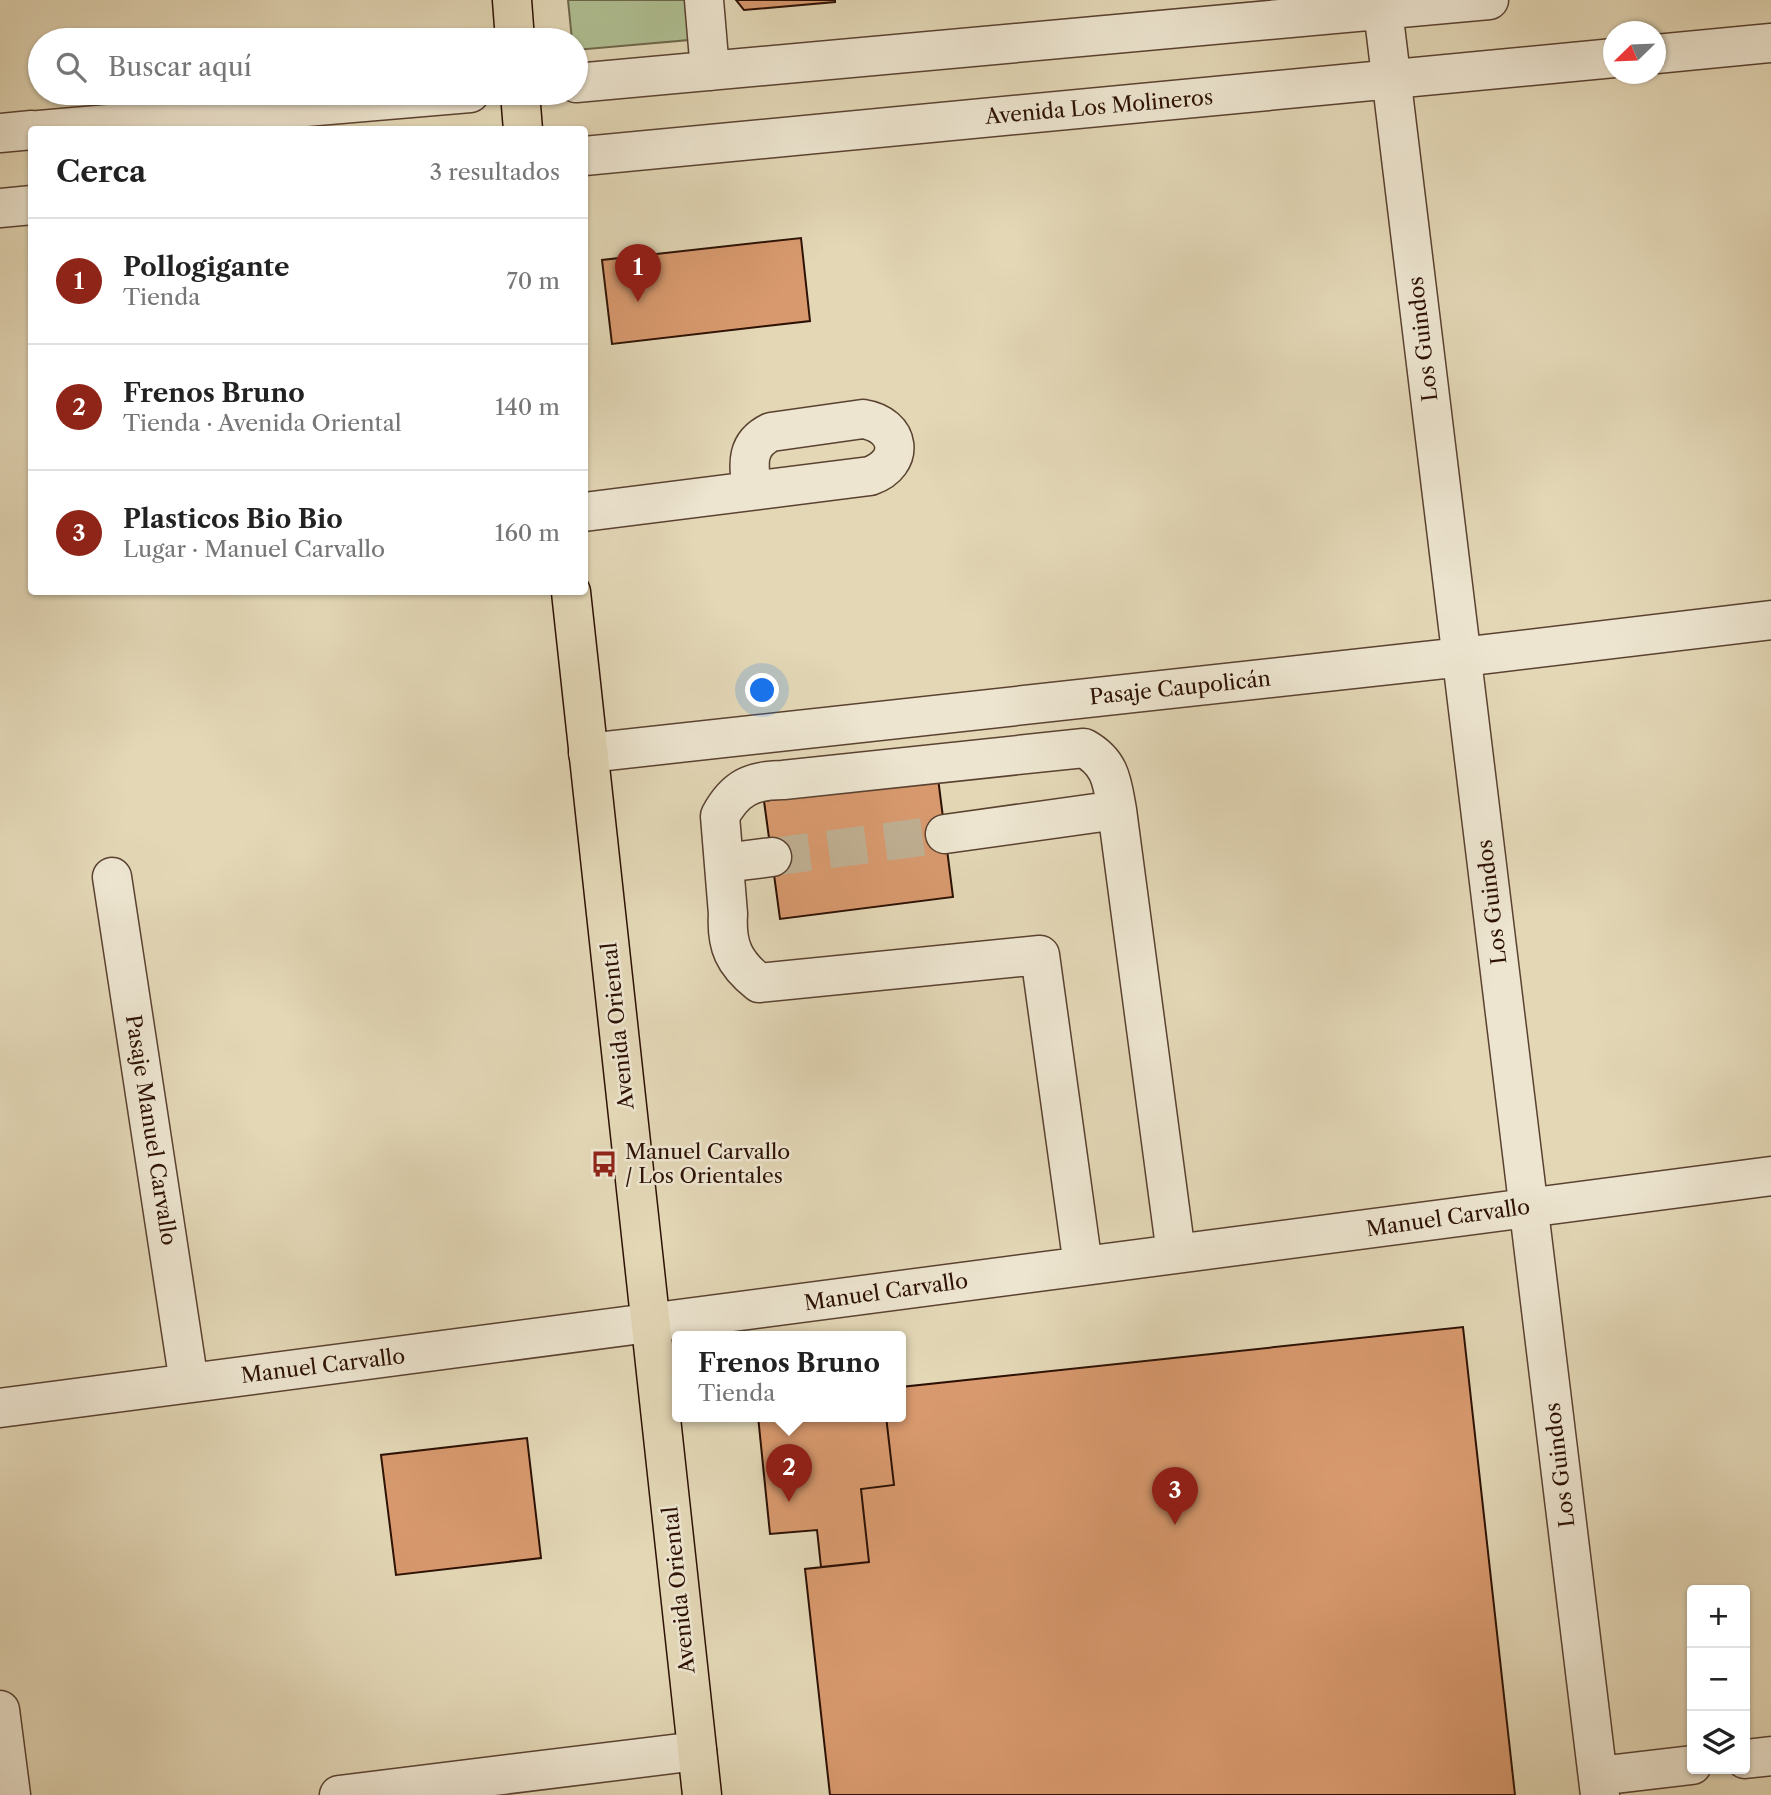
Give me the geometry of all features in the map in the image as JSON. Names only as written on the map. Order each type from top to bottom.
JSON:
[{"type":"main road","points":[[512,0],[514,28]]},
{"type":"main road","points":[[521,105],[523,126]]},
{"type":"main road","name":"Avenida Oriental","points":[[570,595],[702,1795]]},
{"type":"street","points":[[704,0],[710,71]]},
{"type":"street","points":[[588,82],[1289,9],[1383,10],[1489,0]]},
{"type":"street","name":"Los Guindos","points":[[1383,10],[1599,1785]]},
{"type":"street","points":[[1666,53],[1771,43]]},
{"type":"street","name":"Avenida Los Molineros","points":[[588,156],[1603,59]]},
{"type":"street","points":[[86,126],[330,105]]},
{"type":"street","points":[[0,133],[28,130]]},
{"type":"street","points":[[0,208],[28,205]]},
{"type":"street","points":[[588,512],[752,491]]},
{"type":"street","name":"Pasaje Caupolicán","points":[[588,753],[1462,657],[1771,620]]},
{"type":"street","points":[[1083,1266],[1040,955],[760,983],[747,973],[737,960],[730,946],[727,930],[729,914],[720,816],[735,794],[749,785],[766,780],[1084,748],[1102,761],[1110,774],[1117,810],[1176,1254]]},
{"type":"street","points":[[945,834],[1117,810]]},
{"type":"street","points":[[724,863],[772,857]]},
{"type":"street","name":"Pasaje Manuel Carvallo","points":[[112,877],[189,1383]]},
{"type":"street","name":"Manuel Carvallo","points":[[0,1408],[1771,1176]]},
{"type":"street","points":[[0,1710],[11,1795]]},
{"type":"street","points":[[339,1795],[697,1751]]},
{"type":"street","points":[[1750,1758],[1771,1756]]},
{"type":"street","points":[[1599,1785],[1687,1766]]},
{"type":"green space","points":[[568,0],[685,0],[689,40],[588,49],[588,28],[571,28]]},
{"type":"building","points":[[736,0],[835,0],[835,2],[744,10]]},
{"type":"building","points":[[801,238],[810,321],[612,344],[602,260]]},
{"type":"building","points":[[938,778],[953,897],[780,919],[764,801]]},
{"type":"building","points":[[1463,1327],[1515,1795],[830,1795],[805,1569],[869,1562],[861,1489],[894,1485],[887,1422],[906,1422],[906,1386]]},
{"type":"building","points":[[759,1422],[887,1422],[894,1485],[861,1489],[869,1562],[821,1567],[817,1530],[770,1534]]},
{"type":"building","points":[[527,1438],[541,1558],[396,1575],[381,1455]]},
{"type":"tunnel","points":[[772,857],[945,834]]},
{"type":"place","name":"Pollogigante","points":[[638,302]]},
{"type":"place","name":"Manuel Carvallo / Los Orientales","points":[[604,1164]]},
{"type":"place","name":"Frenos Bruno","points":[[789,1502]]},
{"type":"place","name":"Plasticos Bio Bio","points":[[1175,1525]]}]
